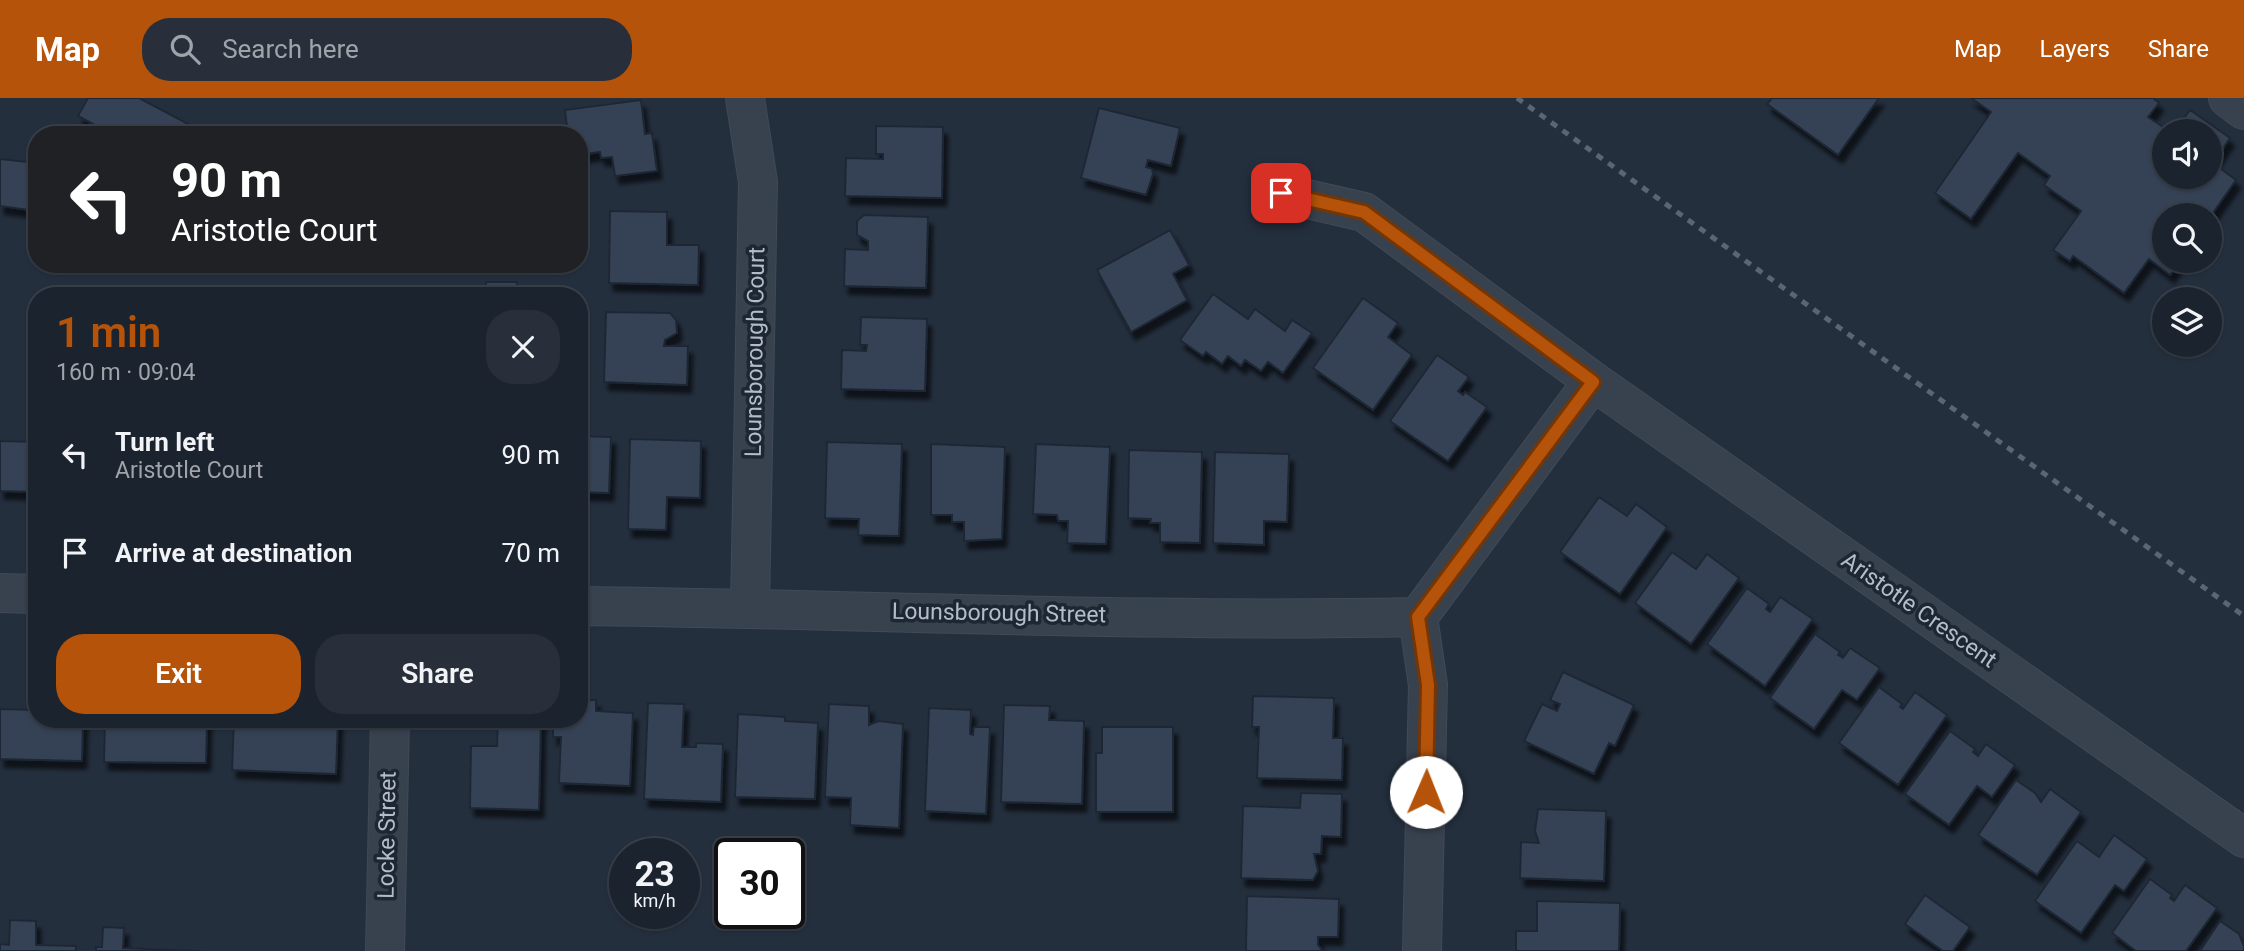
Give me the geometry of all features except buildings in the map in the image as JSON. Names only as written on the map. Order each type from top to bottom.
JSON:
[{"type":"street","name":"Lounsborough Court","points":[[746,98],[758,182],[750,608]]},
{"type":"street","points":[[2228,98],[2244,110]]},
{"type":"street","name":"Aristotle Crescent","points":[[1281,193],[1364,212],[1593,382],[2244,838]]},
{"type":"street","points":[[1422,951],[1428,685],[1418,617],[1593,382]]},
{"type":"street","points":[[0,593],[28,594]]},
{"type":"street","name":"Lounsborough Street","points":[[588,606],[1285,620],[1418,617]]},
{"type":"street","name":"Locke Street","points":[[385,951],[390,728]]},
{"type":"railway","points":[[1517,98],[2244,616]]},
{"type":"route","points":[[1281,193],[1364,212],[1593,382],[1418,617],[1428,685],[1426,792]]}]
